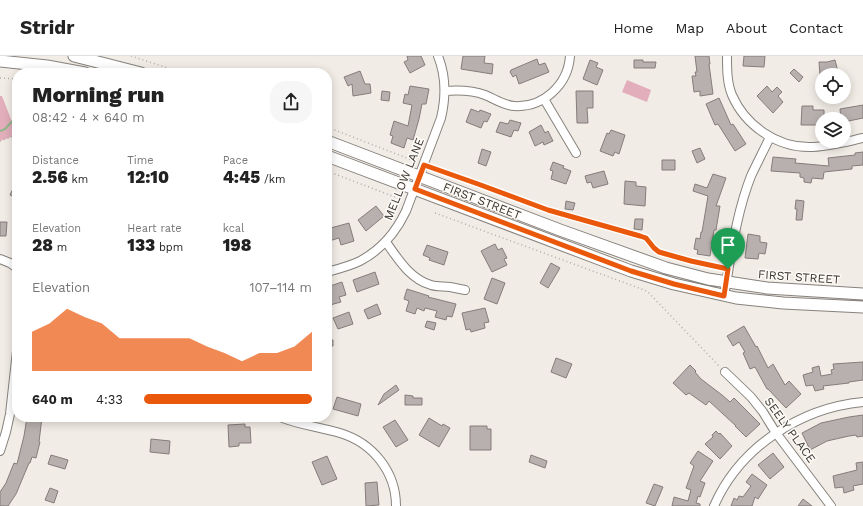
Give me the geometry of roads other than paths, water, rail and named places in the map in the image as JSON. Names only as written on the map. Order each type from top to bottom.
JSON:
[{"type":"main road","points":[[74,56],[121,68]]},
{"type":"main road","points":[[5,59],[58,68]]},
{"type":"main road","name":"FIRST STREET","points":[[332,143],[666,268],[708,279],[767,288],[863,294]]},
{"type":"main road","name":"FIRST STREET","points":[[332,158],[631,271],[674,284],[736,298],[783,303],[863,308]]},
{"type":"street","name":"MELLOW LANE","points":[[332,270],[359,261],[372,254],[386,242],[402,221],[424,165],[444,106],[445,91],[443,74],[438,56]]},
{"type":"street","points":[[445,91],[473,91],[514,106],[529,104],[544,99],[558,87],[567,72],[570,56]]},
{"type":"street","points":[[727,56],[727,74],[732,94],[741,111],[754,126],[770,137],[797,146],[809,147],[824,146],[863,138]]},
{"type":"street","points":[[544,99],[576,153]]},
{"type":"street","points":[[724,296],[737,222],[743,200],[751,176],[770,137]]},
{"type":"street","points":[[386,242],[404,267],[420,280],[431,286],[450,287],[465,290]]},
{"type":"street","points":[[0,260],[12,264]]},
{"type":"street","name":"SEELY PLACE","points":[[725,372],[764,412],[776,433],[831,506]]},
{"type":"street","points":[[0,451],[9,420],[12,394]]},
{"type":"street","points":[[714,506],[724,487],[735,471],[762,443],[776,433],[800,419],[825,409],[848,403],[863,402]]},
{"type":"street","points":[[299,422],[340,433],[367,446],[386,467],[394,488],[396,506]]},
{"type":"waterway","points":[[0,131],[5,129],[12,121]]}]
